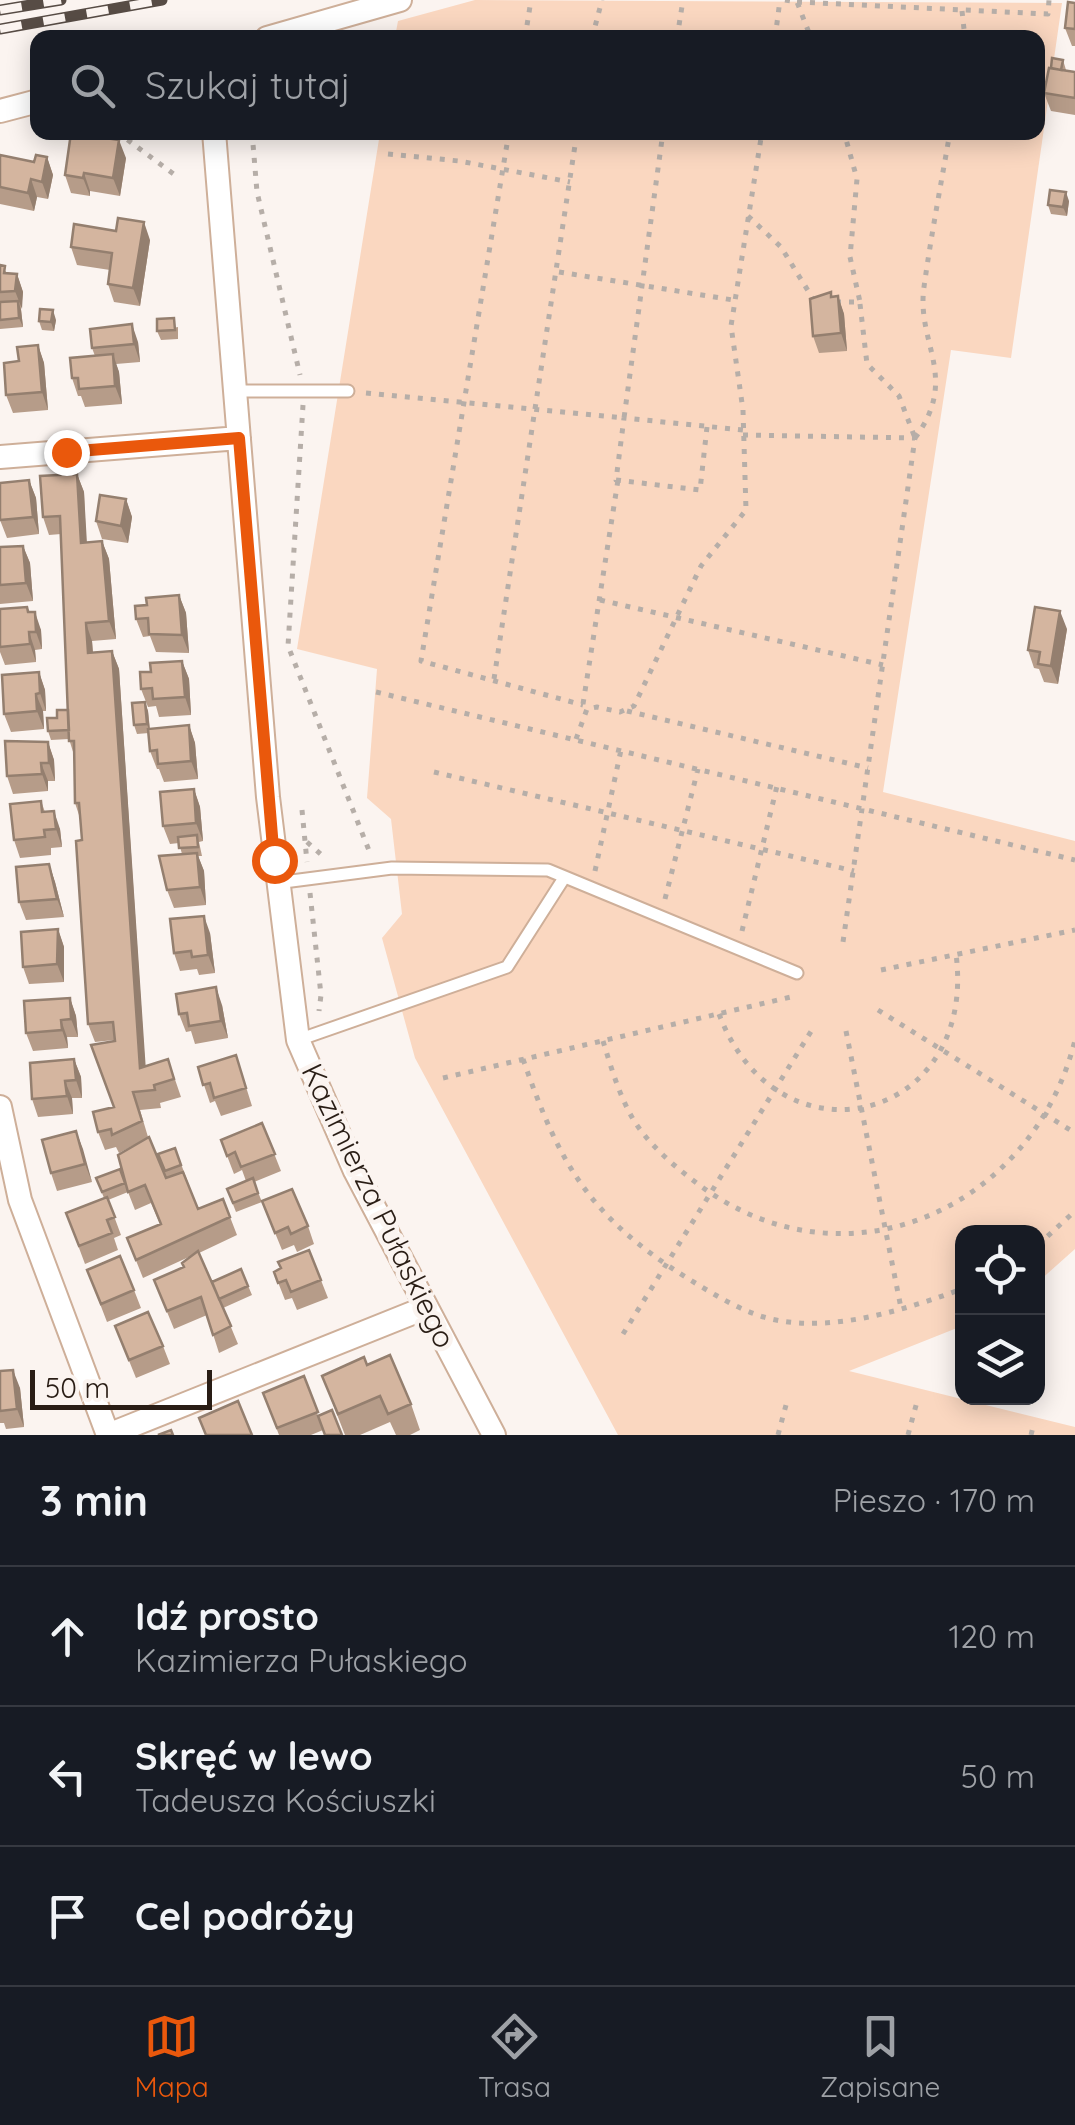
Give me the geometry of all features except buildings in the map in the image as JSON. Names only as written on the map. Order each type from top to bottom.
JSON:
[{"type":"street","points":[[295,30],[400,0]]},
{"type":"street","points":[[0,111],[30,103]]},
{"type":"street","name":"Kazimierza Pułaskiego","points":[[215,140],[276,883],[307,1037],[325,1110],[494,1435]]},
{"type":"street","points":[[0,457],[239,438]]},
{"type":"street","points":[[0,1107],[20,1200],[108,1435],[426,1308]]},
{"type":"lane","points":[[237,391],[348,391]]},
{"type":"lane","points":[[276,883],[376,870],[548,870],[797,972]]},
{"type":"lane","points":[[307,1037],[507,967],[564,878]]},
{"type":"path","points":[[526,30],[531,0]]},
{"type":"path","points":[[594,30],[602,0]]},
{"type":"path","points":[[678,30],[683,0]]},
{"type":"path","points":[[776,30],[782,0],[1048,14],[1049,0]]},
{"type":"path","points":[[798,2],[808,30]]},
{"type":"path","points":[[962,11],[964,30]]},
{"type":"path","points":[[128,140],[175,175]]},
{"type":"path","points":[[253,140],[257,192],[304,391],[288,646],[376,870]]},
{"type":"path","points":[[508,140],[421,661],[583,705]]},
{"type":"path","points":[[494,679],[576,140]]},
{"type":"path","points":[[576,739],[618,480],[639,288],[662,140]]},
{"type":"path","points":[[627,711],[701,566],[746,510],[743,433],[730,326],[761,140]]},
{"type":"path","points":[[846,140],[857,179],[850,238],[867,364],[899,396],[915,438]]},
{"type":"path","points":[[844,942],[915,438],[934,399],[936,357],[926,323],[924,288],[949,140]]},
{"type":"path","points":[[388,154],[459,161],[570,182]]},
{"type":"path","points":[[748,216],[781,247],[812,302],[860,302]]},
{"type":"path","points":[[558,272],[639,288],[733,300]]},
{"type":"path","points":[[348,391],[743,433],[915,438]]},
{"type":"path","points":[[618,480],[700,490],[707,427]]},
{"type":"path","points":[[600,600],[884,666]]},
{"type":"path","points":[[376,692],[1075,860]]},
{"type":"path","points":[[581,717],[597,706],[627,711],[868,768]]},
{"type":"path","points":[[591,888],[621,750]]},
{"type":"path","points":[[660,916],[698,768]]},
{"type":"path","points":[[434,772],[854,871]]},
{"type":"path","points":[[738,948],[777,786]]},
{"type":"path","points":[[302,810],[321,995],[307,1037]]},
{"type":"path","points":[[881,970],[1074,930],[1075,938]]},
{"type":"path","points":[[719,1014],[736,1053],[776,1090],[812,1107],[861,1108],[899,1096],[944,1050],[958,1010],[956,954]]},
{"type":"path","points":[[443,1078],[796,996]]},
{"type":"path","points":[[878,1010],[1075,1132]]},
{"type":"path","points":[[623,1334],[816,1025]]},
{"type":"path","points":[[846,1032],[901,1308]]},
{"type":"path","points":[[603,1041],[633,1119],[665,1157],[710,1194],[756,1217],[804,1230],[885,1230],[942,1208],[987,1183],[1015,1158],[1046,1115],[1068,1070],[1075,1040]]},
{"type":"path","points":[[523,1059],[541,1111],[576,1178],[618,1228],[666,1265],[723,1300],[775,1320],[832,1320],[901,1308],[955,1290]]},
{"type":"path","points":[[1045,1239],[1075,1211]]},
{"type":"path","points":[[908,1435],[918,1398]]},
{"type":"path","points":[[778,1435],[786,1405]]},
{"type":"path","points":[[1030,1435],[1032,1427]]},
{"type":"shaded area","points":[[475,0],[1062,3],[1045,121],[1045,30],[396,30],[398,21]]},
{"type":"shaded area","points":[[379,140],[1042,140],[1011,358],[951,350],[883,792],[1075,841],[1075,1249],[1045,1276],[1045,1225],[955,1225],[955,1329],[849,1371],[955,1397],[955,1405],[986,1405],[1075,1427],[1075,1435],[618,1435],[415,1058],[382,938],[402,914],[391,819],[367,798],[377,669],[297,649]]},
{"type":"railway","points":[[0,10],[61,0]]},
{"type":"railway","points":[[0,29],[162,0]]},
{"type":"route","points":[[66,452],[239,438],[274,860]]}]
